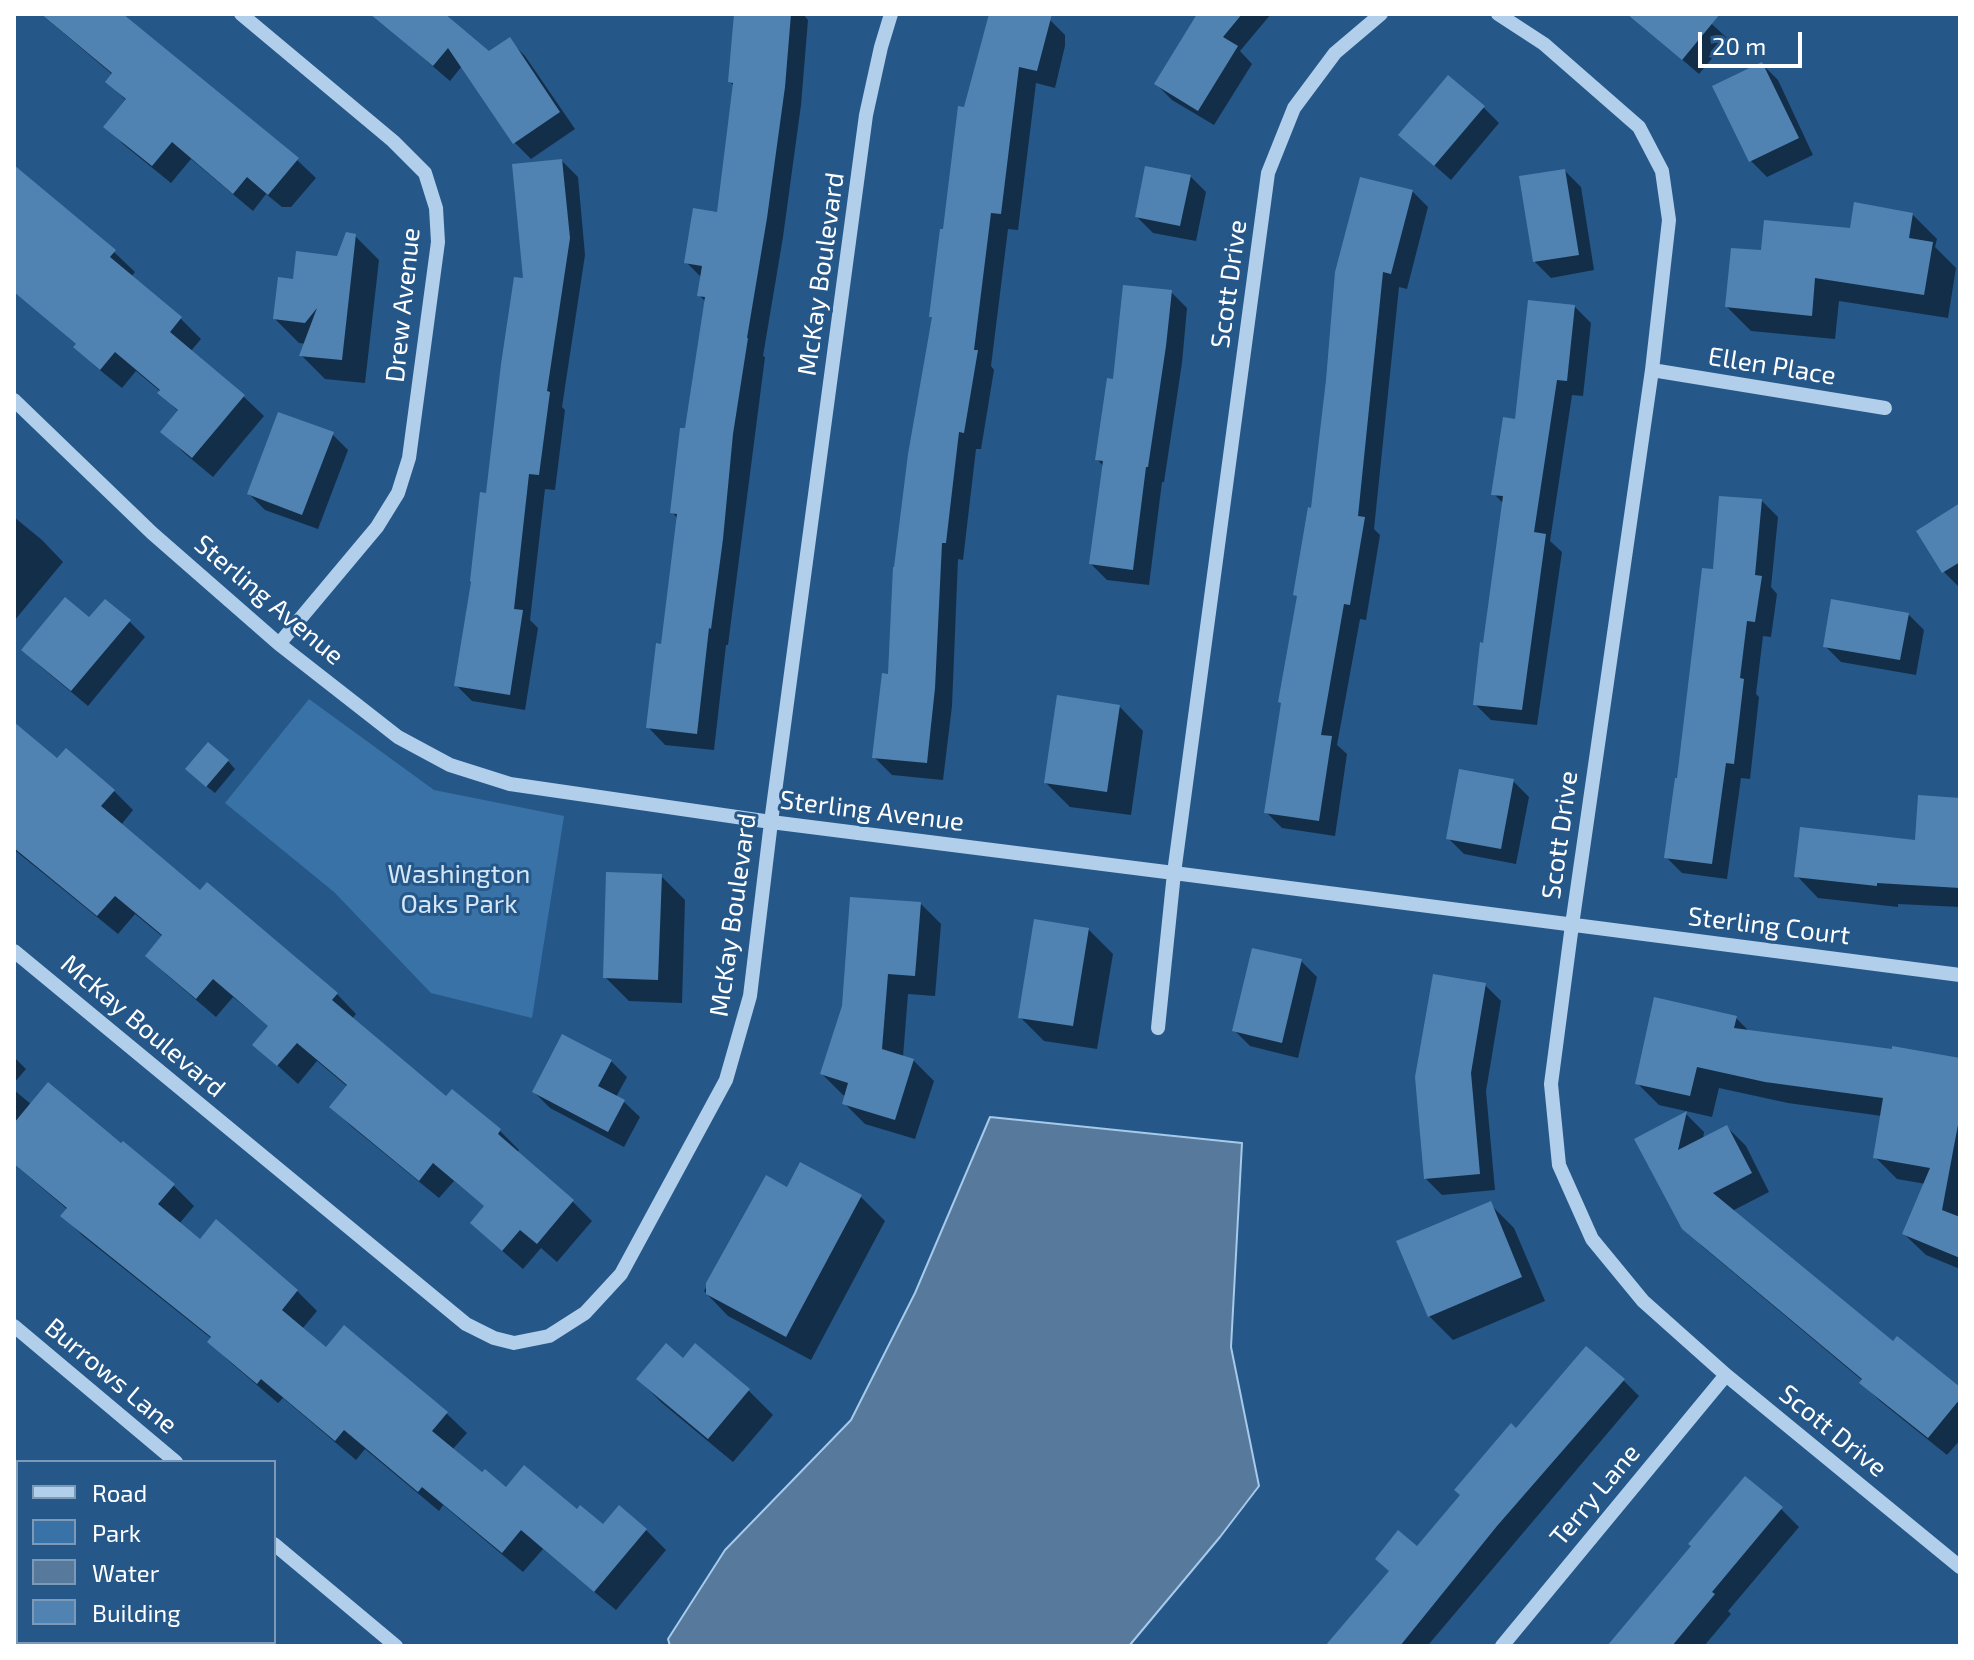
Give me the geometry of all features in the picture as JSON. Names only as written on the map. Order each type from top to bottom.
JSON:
[{"type":"street","name":"Drew Avenue","points":[[241,14],[393,141],[425,173],[436,208],[438,242],[409,458],[398,493],[377,527],[279,644]]},
{"type":"street","name":"McKay Boulevard","points":[[14,951],[466,1324],[494,1338],[514,1343],[549,1336],[585,1313],[621,1274],[726,1080],[750,996],[866,115],[891,14]]},
{"type":"street","name":"Scott Drive","points":[[1158,1028],[1174,873],[1268,173],[1294,108],[1335,53],[1381,14]]},
{"type":"street","name":"Scott Drive","points":[[1498,14],[1544,44],[1639,127],[1662,171],[1669,220],[1652,370],[1551,1084],[1559,1165],[1592,1239],[1643,1301],[1726,1375],[1960,1567]]},
{"type":"street","name":"Ellen Place","points":[[1652,370],[1885,408]]},
{"type":"street","name":"Sterling Avenue","points":[[14,400],[152,533],[279,644],[398,737],[450,765],[510,784],[771,822],[1572,925]]},
{"type":"street","name":"Sterling Court","points":[[1572,925],[1960,975]]},
{"type":"street","name":"Burrows Lane","points":[[14,1326],[174,1460]]},
{"type":"street","name":"Terry Lane","points":[[1502,1646],[1726,1375]]},
{"type":"street","points":[[276,1546],[396,1646]]},
{"type":"green space","name":"Washington Oaks Park","points":[[309,699],[434,790],[564,816],[532,1018],[431,993],[334,892],[225,803]]},
{"type":"water","points":[[990,1117],[1242,1143],[1231,1347],[1259,1486],[1129,1646],[670,1646],[668,1639],[725,1550],[851,1420],[915,1293]]},
{"type":"building","points":[[41,14],[123,14],[299,158],[268,195],[247,177],[233,194],[172,142],[152,166],[103,127],[126,99],[105,82],[112,73]]},
{"type":"building","points":[[370,14],[445,14],[489,51],[510,37],[560,112],[513,144],[448,48],[433,66]]},
{"type":"building","points":[[734,14],[791,14],[785,87],[733,434],[723,539],[697,734],[646,728],[656,643],[661,644],[677,514],[670,513],[680,428],[685,428],[705,297],[697,296],[702,266],[684,263],[693,208],[717,212],[733,83],[728,82]]},
{"type":"building","points":[[989,14],[1052,14],[1037,71],[1019,67],[1001,214],[991,213],[974,350],[978,350],[964,433],[959,432],[946,543],[942,543],[935,688],[927,763],[872,758],[882,673],[888,674],[893,567],[908,454],[932,317],[929,317],[958,106],[964,107]]},
{"type":"building","points":[[1197,14],[1242,14],[1223,37],[1238,46],[1198,111],[1154,84]]},
{"type":"building","points":[[1627,14],[1720,14],[1682,60]]},
{"type":"building","points":[[1762,62],[1799,138],[1749,162],[1712,86]]},
{"type":"building","points":[[1448,75],[1485,106],[1434,166],[1398,135]]},
{"type":"building","points":[[562,159],[570,238],[547,391],[550,392],[539,475],[529,474],[514,609],[523,610],[510,695],[454,686],[471,582],[480,492],[486,493],[514,277],[523,278],[512,164]]},
{"type":"building","points":[[14,165],[116,250],[110,257],[182,317],[170,332],[245,395],[192,458],[160,432],[178,410],[157,393],[160,390],[115,352],[100,370],[73,347],[76,344],[14,292]]},
{"type":"building","points":[[1145,166],[1191,175],[1180,226],[1135,217]]},
{"type":"building","points":[[1565,169],[1579,255],[1533,262],[1519,176]]},
{"type":"building","points":[[1360,177],[1413,190],[1391,274],[1383,272],[1358,516],[1365,517],[1350,605],[1344,604],[1321,735],[1332,736],[1319,821],[1264,813],[1281,703],[1278,702],[1297,596],[1293,595],[1308,507],[1311,508],[1335,272]]},
{"type":"building","points":[[1854,202],[1913,213],[1909,238],[1933,242],[1924,295],[1815,278],[1812,316],[1725,307],[1731,248],[1761,250],[1764,220],[1850,228]]},
{"type":"building","points":[[346,232],[356,234],[342,360],[299,356],[317,308],[305,323],[273,319],[278,277],[293,279],[296,251],[337,256]]},
{"type":"building","points":[[1123,285],[1172,290],[1133,570],[1089,564],[1103,461],[1095,460],[1107,378],[1113,379]]},
{"type":"building","points":[[1528,300],[1575,305],[1567,381],[1557,380],[1534,532],[1546,534],[1522,710],[1473,705],[1503,496],[1491,495],[1503,417],[1515,419]]},
{"type":"building","points":[[278,412],[334,432],[302,515],[247,494]]},
{"type":"building","points":[[1719,496],[1762,499],[1755,575],[1762,576],[1755,622],[1747,621],[1734,764],[1726,763],[1712,864],[1664,858],[1677,778],[1702,568],[1713,569]]},
{"type":"building","points":[[1960,503],[1960,562],[1942,573],[1916,531]]},
{"type":"building","points":[[65,597],[89,617],[105,599],[131,620],[71,691],[21,650]]},
{"type":"building","points":[[1831,599],[1909,613],[1900,660],[1823,647]]},
{"type":"building","points":[[1057,695],[1120,705],[1107,792],[1044,783]]},
{"type":"building","points":[[14,722],[57,758],[66,748],[115,790],[101,806],[200,890],[207,882],[338,993],[332,1000],[446,1096],[452,1089],[501,1129],[498,1134],[574,1200],[537,1244],[520,1230],[502,1251],[470,1223],[484,1206],[433,1163],[419,1181],[329,1107],[347,1085],[297,1043],[277,1066],[252,1045],[268,1026],[213,979],[196,999],[145,956],[162,935],[115,896],[97,916],[14,848]]},
{"type":"building","points":[[208,742],[229,760],[206,787],[185,769]]},
{"type":"building","points":[[1459,769],[1514,779],[1501,849],[1446,839]]},
{"type":"building","points":[[1918,795],[1960,798],[1960,888],[1877,883],[1877,886],[1794,877],[1800,827],[1915,840]]},
{"type":"building","points":[[606,872],[662,874],[658,980],[603,978]]},
{"type":"building","points":[[850,897],[921,902],[915,976],[888,974],[882,1049],[914,1059],[895,1120],[842,1104],[848,1083],[820,1074],[842,1006]]},
{"type":"building","points":[[1034,919],[1089,928],[1073,1026],[1018,1018]]},
{"type":"building","points":[[1252,948],[1302,959],[1282,1043],[1232,1031]]},
{"type":"building","points":[[1433,974],[1486,983],[1471,1073],[1480,1174],[1424,1179],[1415,1077]]},
{"type":"building","points":[[1654,997],[1737,1016],[1734,1028],[1892,1049],[1892,1046],[1960,1058],[1960,1114],[1942,1210],[1960,1217],[1960,1258],[1902,1234],[1930,1168],[1873,1158],[1883,1098],[1765,1082],[1697,1067],[1690,1096],[1635,1084]]},
{"type":"building","points":[[562,1034],[612,1060],[598,1086],[625,1100],[608,1132],[532,1092]]},
{"type":"building","points":[[48,1082],[175,1184],[158,1204],[200,1239],[216,1219],[298,1290],[282,1310],[326,1347],[344,1325],[448,1412],[432,1431],[482,1472],[485,1469],[506,1487],[524,1465],[577,1509],[580,1505],[603,1524],[619,1505],[647,1529],[594,1592],[521,1530],[502,1553],[422,1487],[418,1492],[344,1430],[335,1441],[261,1379],[257,1384],[207,1342],[211,1337],[60,1216],[67,1208],[14,1164],[14,1123]]},
{"type":"building","points":[[1687,1111],[1678,1150],[1727,1125],[1752,1173],[1713,1193],[1893,1341],[1897,1336],[1960,1387],[1960,1399],[1928,1438],[1859,1383],[1862,1379],[1682,1229],[1634,1139]]},
{"type":"building","points":[[800,1162],[862,1195],[786,1337],[706,1294],[706,1283],[766,1175],[787,1187]]},
{"type":"building","points":[[1491,1201],[1522,1277],[1428,1317],[1396,1241]]},
{"type":"building","points":[[666,1343],[683,1358],[695,1343],[750,1389],[708,1439],[636,1379]]},
{"type":"building","points":[[1586,1346],[1625,1379],[1497,1526],[1400,1646],[1325,1646],[1389,1571],[1375,1559],[1398,1530],[1417,1546],[1460,1495],[1454,1490],[1511,1423],[1516,1428]]},
{"type":"building","points":[[1745,1476],[1783,1507],[1712,1592],[1715,1594],[1672,1646],[1607,1646],[1691,1546],[1688,1544]]}]
